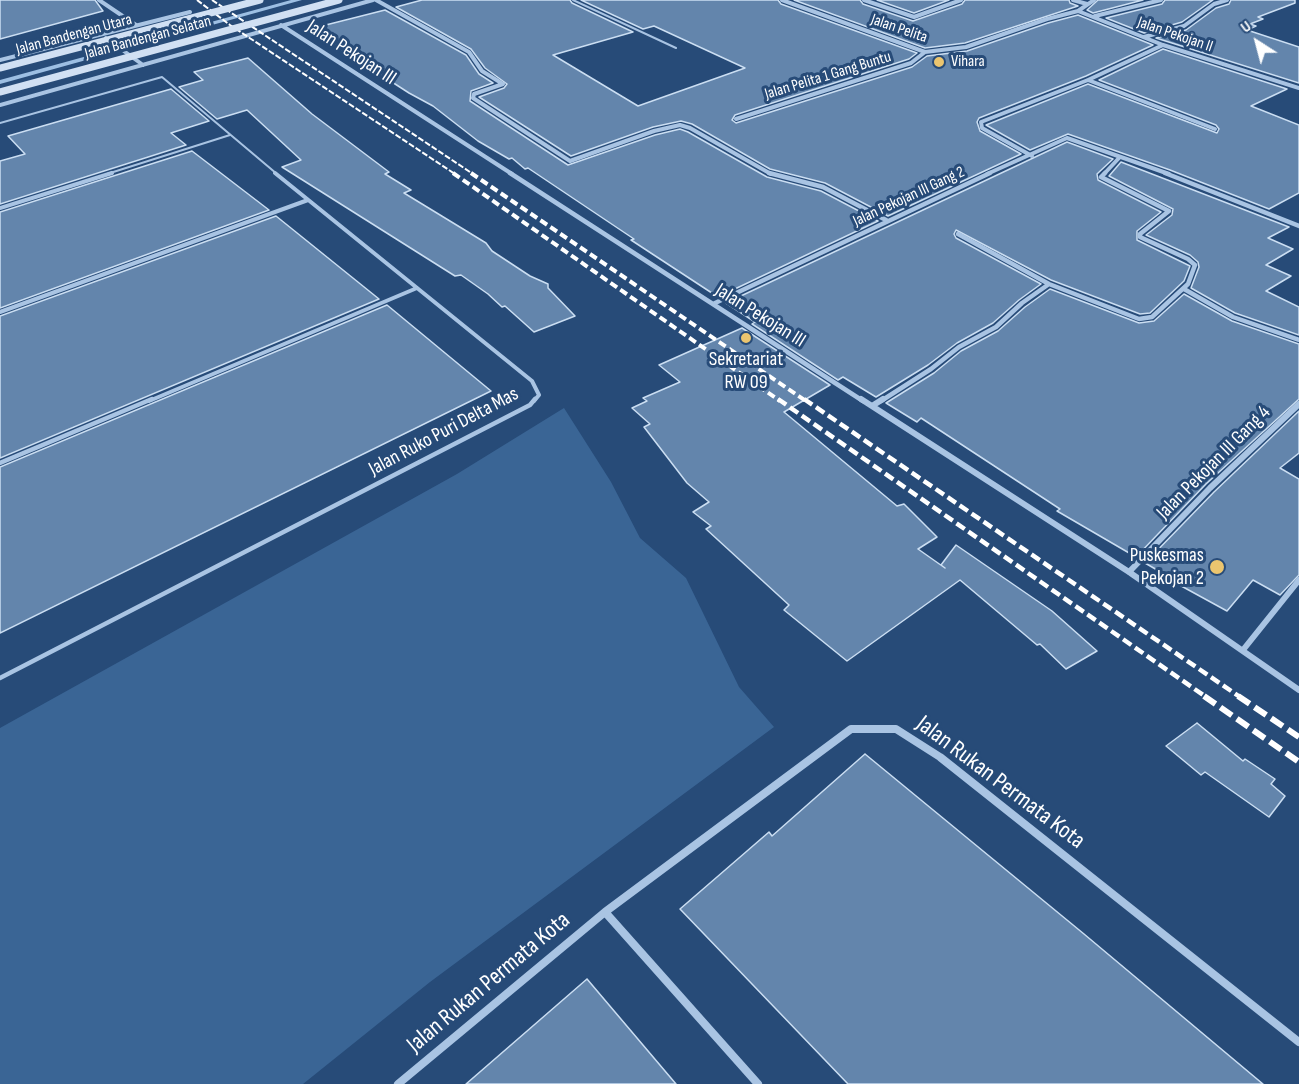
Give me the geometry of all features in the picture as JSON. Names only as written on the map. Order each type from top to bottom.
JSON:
[{"type":"main road","name":"Jalan Bandengan Utara","points":[[0,68],[260,0]]},
{"type":"main road","name":"Jalan Bandengan Selatan","points":[[0,92],[339,0]]},
{"type":"street","points":[[99,0],[136,26]]},
{"type":"street","points":[[374,0],[469,52],[482,71],[503,84],[474,94],[473,98],[570,161],[654,131],[680,125],[690,128],[773,174],[824,187],[886,220]]},
{"type":"street","name":"Jalan Pekojan III","points":[[281,25],[374,0]]},
{"type":"street","name":"Jalan Pelita","points":[[782,0],[925,52],[966,47],[1047,19],[1078,11]]},
{"type":"street","points":[[864,0],[914,17],[961,0]]},
{"type":"street","points":[[1073,0],[1087,4]]},
{"type":"street","points":[[1078,11],[1094,0]]},
{"type":"street","points":[[1094,16],[1161,0]]},
{"type":"street","points":[[1143,37],[1184,26],[1214,4],[1227,0]]},
{"type":"street","name":"Jalan Pekojan II","points":[[1078,11],[1163,45],[1299,88]]},
{"type":"street","name":"Jalan Bandengan Utara","points":[[0,60],[190,12]]},
{"type":"street","name":"Jalan Pekojan III","points":[[281,25],[1129,572],[1299,690]]},
{"type":"street","name":"Jalan Bandengan Selatan","points":[[0,105],[281,25]]},
{"type":"street","points":[[102,35],[141,64]]},
{"type":"street","points":[[1032,156],[982,128],[981,122],[1088,80],[1163,45]]},
{"type":"street","name":"Jalan Pelita 1 Gang Buntu","points":[[736,119],[911,63],[925,52]]},
{"type":"street","points":[[1088,80],[1215,129]]},
{"type":"street","name":"Jalan Pekojan III Gang 2","points":[[713,304],[831,249],[886,220],[1032,156],[1067,138],[1119,158],[1141,162],[1299,226]]},
{"type":"street","points":[[958,234],[1049,284],[1145,320],[1152,317],[1188,285],[1194,262],[1140,237],[1140,234],[1169,212],[1169,209],[1101,177],[1119,158]]},
{"type":"street","points":[[872,406],[930,369],[959,347],[996,327],[1022,303],[1049,284]]},
{"type":"street","points":[[1184,289],[1233,317],[1299,340]]},
{"type":"street","name":"Jalan Pekojan III Gang 4","points":[[1129,572],[1210,488],[1299,404]]},
{"type":"street","points":[[1243,650],[1299,580]]},
{"type":"street","name":"Jalan Rukan Permata Kota","points":[[398,1084],[605,912],[851,729],[896,729],[940,757],[1299,1042]]},
{"type":"street","points":[[605,912],[758,1084]]},
{"type":"lane","points":[[573,0],[676,48]]},
{"type":"lane","name":"Jalan Ruko Puri Delta Mas","points":[[0,123],[162,77],[308,200],[532,381],[539,395],[536,401],[0,678]]},
{"type":"lane","points":[[0,207],[230,135]]},
{"type":"lane","points":[[0,312],[308,200]]},
{"type":"lane","points":[[0,463],[417,288]]},
{"type":"shaded area","points":[[564,408],[611,482],[640,538],[686,578],[739,687],[774,727],[430,982],[303,1084],[0,1084],[0,728],[457,474]]},
{"type":"building","points":[[0,0],[95,0],[103,11],[0,39]]},
{"type":"building","points":[[422,0],[570,0],[633,32],[553,55],[638,106],[745,68],[654,26],[643,29],[581,0],[778,0],[781,4],[917,53],[909,59],[735,115],[732,120],[736,123],[912,67],[927,56],[967,51],[1078,15],[1153,45],[1086,76],[979,118],[977,122],[980,131],[1021,154],[888,216],[825,183],[770,169],[692,124],[681,121],[653,127],[571,156],[479,97],[504,88],[507,84],[485,68],[471,49],[396,7]]},
{"type":"building","points":[[794,0],[860,0],[863,4],[913,21],[962,4],[965,0],[1069,0],[1070,3],[1078,6],[965,43],[925,48]]},
{"type":"building","points":[[877,0],[949,0],[914,13]]},
{"type":"building","points":[[1098,0],[1143,0],[1093,13],[1087,10]]},
{"type":"building","points":[[1165,0],[1213,0],[1182,22],[1144,33],[1106,18],[1162,4]]},
{"type":"building","points":[[1231,0],[1295,0],[1295,3],[1258,17],[1263,19],[1250,24],[1256,26],[1247,30],[1299,47],[1299,83],[1156,38],[1186,30],[1216,8],[1229,4]]},
{"type":"building","points":[[385,10],[466,55],[479,74],[493,83],[471,91],[470,101],[568,165],[655,135],[680,129],[767,177],[821,191],[878,221],[718,297],[528,168],[525,169],[512,158],[509,159],[478,141],[433,106],[310,29]]},
{"type":"building","points":[[1163,49],[1287,89],[1251,106],[1299,125],[1299,193],[1269,209],[1170,170],[1068,134],[1030,150],[986,125],[1088,84],[1217,133],[1219,129],[1216,125],[1099,80]]},
{"type":"building","points":[[248,58],[312,114],[389,172],[385,174],[411,190],[404,193],[486,243],[492,251],[530,276],[548,284],[548,288],[575,316],[534,332],[505,306],[502,307],[461,275],[455,276],[282,167],[301,160],[247,110],[217,119],[179,87],[203,80],[194,72]]},
{"type":"building","points":[[171,89],[209,121],[171,133],[186,145],[0,204],[0,161],[25,154],[8,136]]},
{"type":"building","points":[[1067,142],[1113,159],[1097,174],[1098,180],[1161,212],[1137,231],[1137,240],[1190,266],[1184,281],[1150,313],[1140,314],[1051,280],[956,230],[954,234],[956,238],[1041,284],[993,323],[957,343],[928,365],[876,397],[843,377],[838,380],[752,324],[755,322],[726,303]]},
{"type":"building","points":[[192,151],[269,210],[0,308],[0,212]]},
{"type":"building","points":[[1121,162],[1289,227],[1268,238],[1293,249],[1266,265],[1291,276],[1266,291],[1299,307],[1299,335],[1235,313],[1191,288],[1199,267],[1198,262],[1190,255],[1146,235],[1172,215],[1173,209],[1109,176]]},
{"type":"building","points":[[276,216],[379,299],[0,458],[0,316]]},
{"type":"building","points":[[1050,289],[1139,323],[1154,321],[1184,294],[1232,321],[1299,344],[1299,399],[1206,484],[1136,557],[1057,511],[1060,509],[921,418],[917,422],[886,403],[934,373],[961,351],[998,331]]},
{"type":"building","points":[[387,305],[491,391],[0,633],[0,467]]},
{"type":"building","points":[[742,328],[830,385],[784,412],[897,506],[904,504],[937,537],[918,549],[945,568],[941,565],[956,545],[1052,611],[1097,651],[1066,669],[1040,644],[1037,645],[960,580],[847,661],[784,610],[789,605],[706,529],[711,526],[693,512],[709,502],[687,483],[644,427],[650,424],[632,408],[647,401],[643,398],[680,382],[659,365]]},
{"type":"building","points":[[1299,411],[1299,453],[1280,468],[1299,479],[1299,575],[1280,595],[1253,580],[1227,611],[1163,576],[1164,574],[1145,563],[1214,492]]},
{"type":"building","points":[[1197,723],[1243,761],[1245,759],[1275,779],[1271,784],[1285,796],[1269,817],[1205,772],[1201,775],[1166,746]]},
{"type":"building","points":[[865,754],[1263,1084],[848,1084],[680,909],[769,832],[772,836]]},
{"type":"building","points":[[587,979],[676,1084],[466,1084]]},
{"type":"waterway","points":[[0,82],[299,0]]},
{"type":"railway","points":[[197,0],[230,25],[455,174]]},
{"type":"railway","points":[[212,0],[473,174]]},
{"type":"railway","points":[[453,173],[780,401]]},
{"type":"railway","points":[[471,173],[806,401]]},
{"type":"railway","points":[[778,399],[1206,697]]},
{"type":"railway","points":[[804,399],[1240,697]]},
{"type":"railway","points":[[1204,696],[1299,762]]},
{"type":"railway","points":[[1238,696],[1299,737]]},
{"type":"place","name":"Vihara","points":[[939,62]]},
{"type":"place","name":"Sekretariat RW 09","points":[[746,338]]},
{"type":"place","name":"Puskesmas Pekojan 2","points":[[1217,567]]}]
